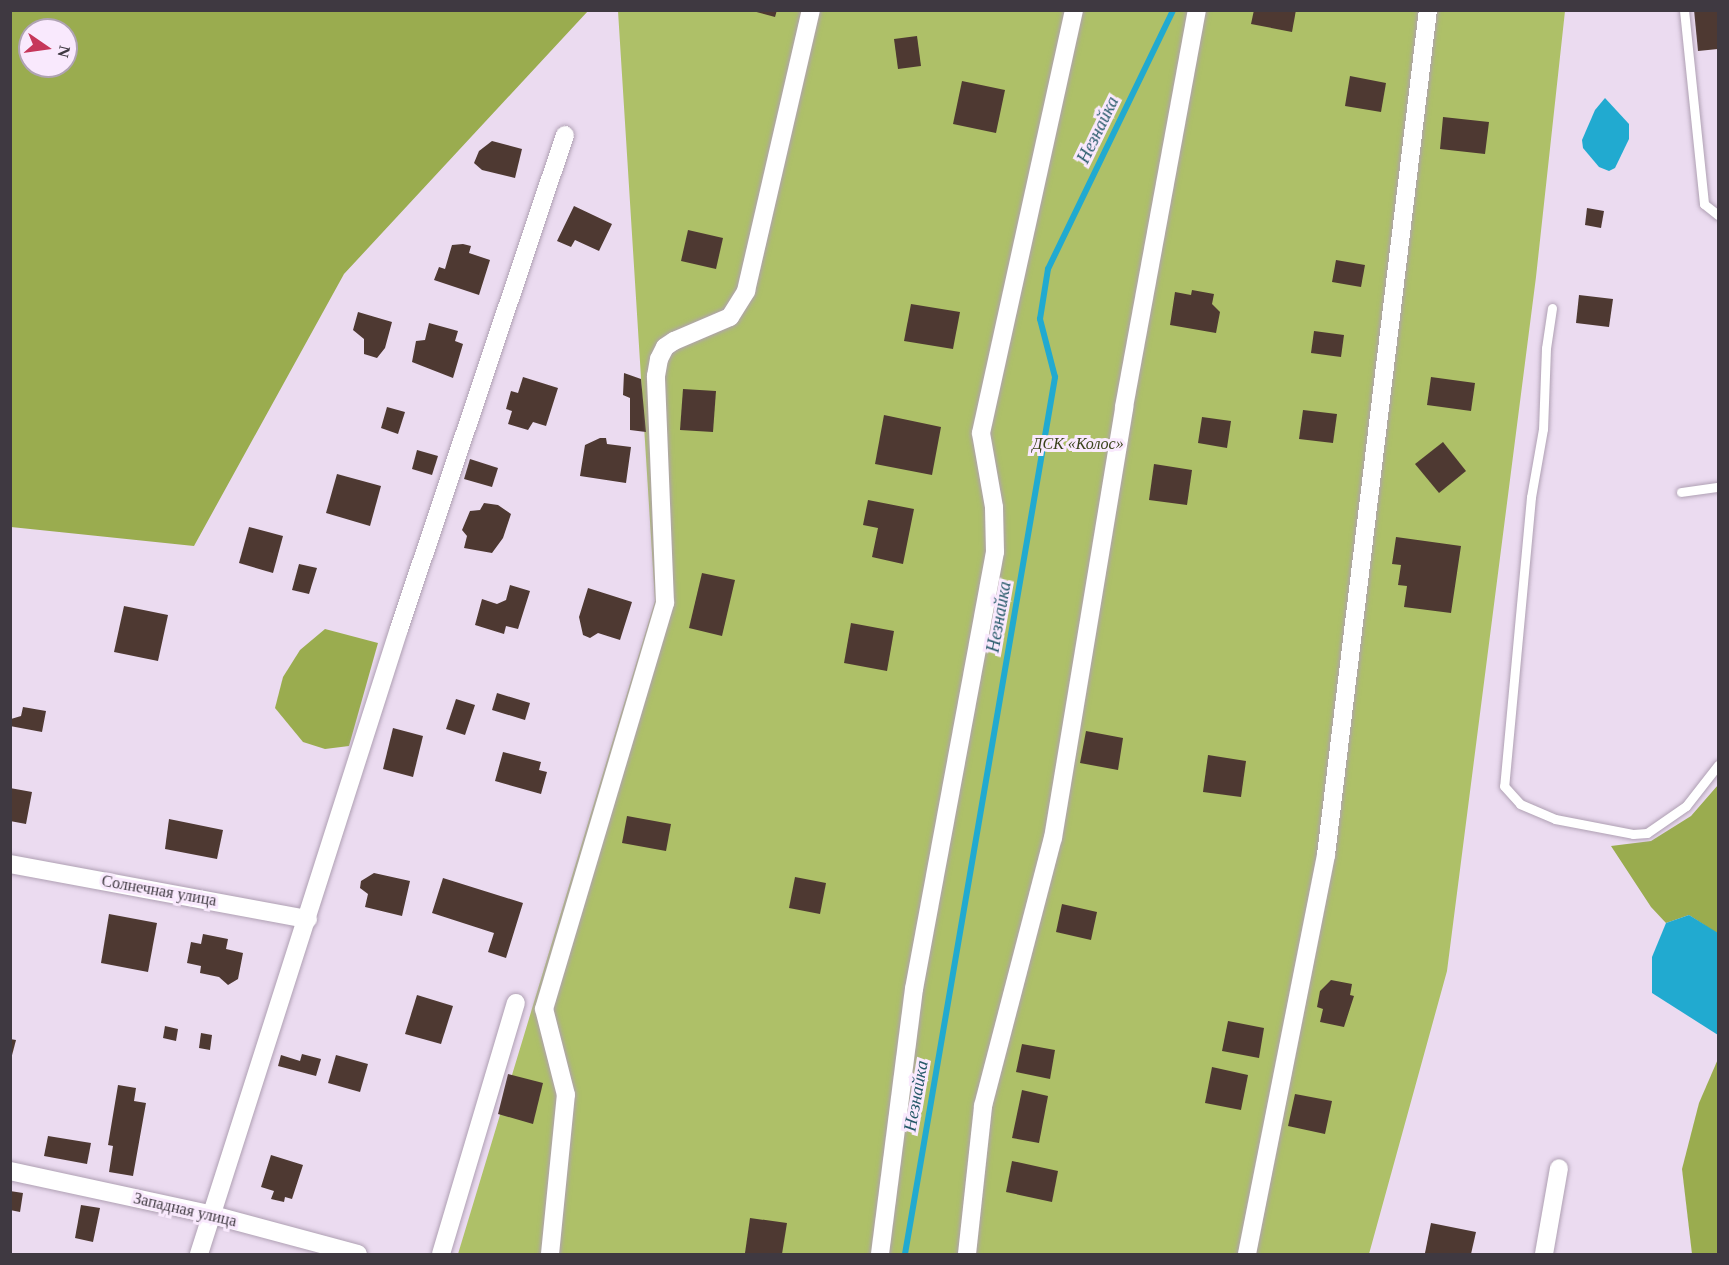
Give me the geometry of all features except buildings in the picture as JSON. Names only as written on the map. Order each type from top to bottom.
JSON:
[{"type":"street","points":[[550,1254],[566,1095],[544,1010],[665,603],[656,376],[659,359],[665,347],[674,340],[730,317],[746,291],[811,10]]},
{"type":"street","points":[[880,1254],[914,989],[995,552],[994,507],[981,433],[1074,10]]},
{"type":"street","points":[[967,1254],[982,1106],[1053,838],[1125,406],[1197,10]]},
{"type":"street","points":[[1247,1254],[1326,855],[1428,10]]},
{"type":"street","points":[[199,1254],[209,1214],[308,919],[399,629],[565,135]]},
{"type":"street","name":"Солнечная улица","points":[[10,864],[308,919]]},
{"type":"street","points":[[441,1254],[516,1003]]},
{"type":"street","points":[[1544,1254],[1559,1168]]},
{"type":"street","name":"Западная улица","points":[[10,1171],[209,1214],[358,1254]]},
{"type":"lane","points":[[1684,10],[1704,204],[1719,215]]},
{"type":"lane","points":[[1552,308],[1546,348],[1544,429],[1531,497],[1504,786],[1520,804],[1555,819],[1647,833],[1686,806],[1719,765]]},
{"type":"lane","points":[[1681,492],[1719,487]]},
{"type":"green space","points":[[10,11],[588,11],[344,274],[194,546],[11,527]]},
{"type":"green space","name":"ДСК «Колос»","points":[[618,11],[1565,11],[1536,277],[1447,971],[1369,1254],[458,1254],[655,601]]},
{"type":"green space","points":[[325,629],[378,643],[349,746],[325,749],[303,742],[275,708],[283,677],[300,650]]},
{"type":"green space","points":[[1718,785],[1718,934],[1689,915],[1666,923],[1651,907],[1611,846],[1651,841],[1691,816]]},
{"type":"green space","points":[[1718,1059],[1718,1254],[1692,1254],[1682,1169],[1699,1103]]},
{"type":"water","points":[[1605,98],[1629,124],[1629,139],[1615,168],[1609,171],[1599,167],[1583,148],[1582,140],[1595,110]]},
{"type":"water","points":[[1689,915],[1718,933],[1718,1035],[1652,993],[1652,957],[1666,923]]},
{"type":"waterway","name":"Незнайка","points":[[905,1254],[1055,377],[1040,319],[1048,269],[1173,10]]}]
